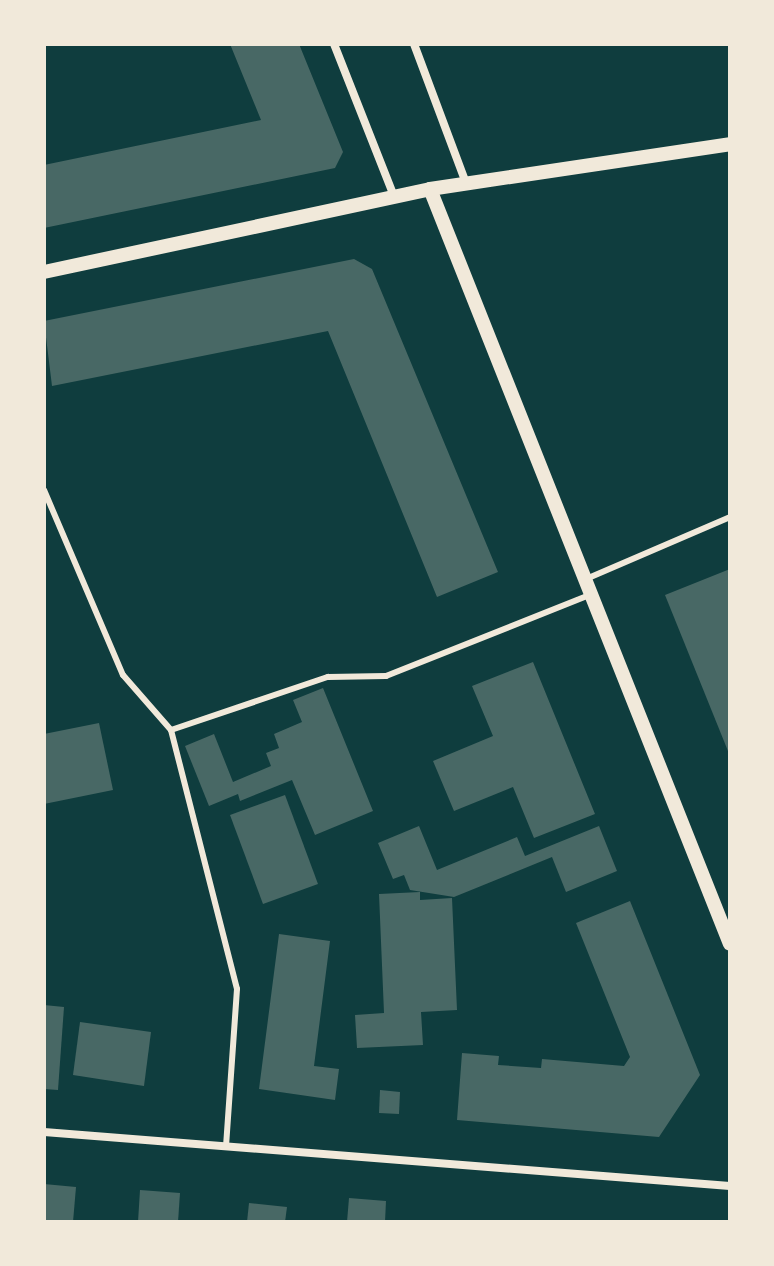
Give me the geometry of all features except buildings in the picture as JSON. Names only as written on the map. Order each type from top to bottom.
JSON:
[{"type":"street","points":[[334,44],[394,196]]},
{"type":"street","points":[[414,44],[466,183]]},
{"type":"street","points":[[44,272],[430,189],[730,144]]},
{"type":"street","points":[[430,189],[730,944]]},
{"type":"street","points":[[44,1132],[730,1186]]},
{"type":"lane","points":[[44,490],[123,675],[171,730],[237,989],[226,1146]]},
{"type":"lane","points":[[585,580],[730,517]]},
{"type":"lane","points":[[171,730],[328,677],[386,676],[590,595]]}]
